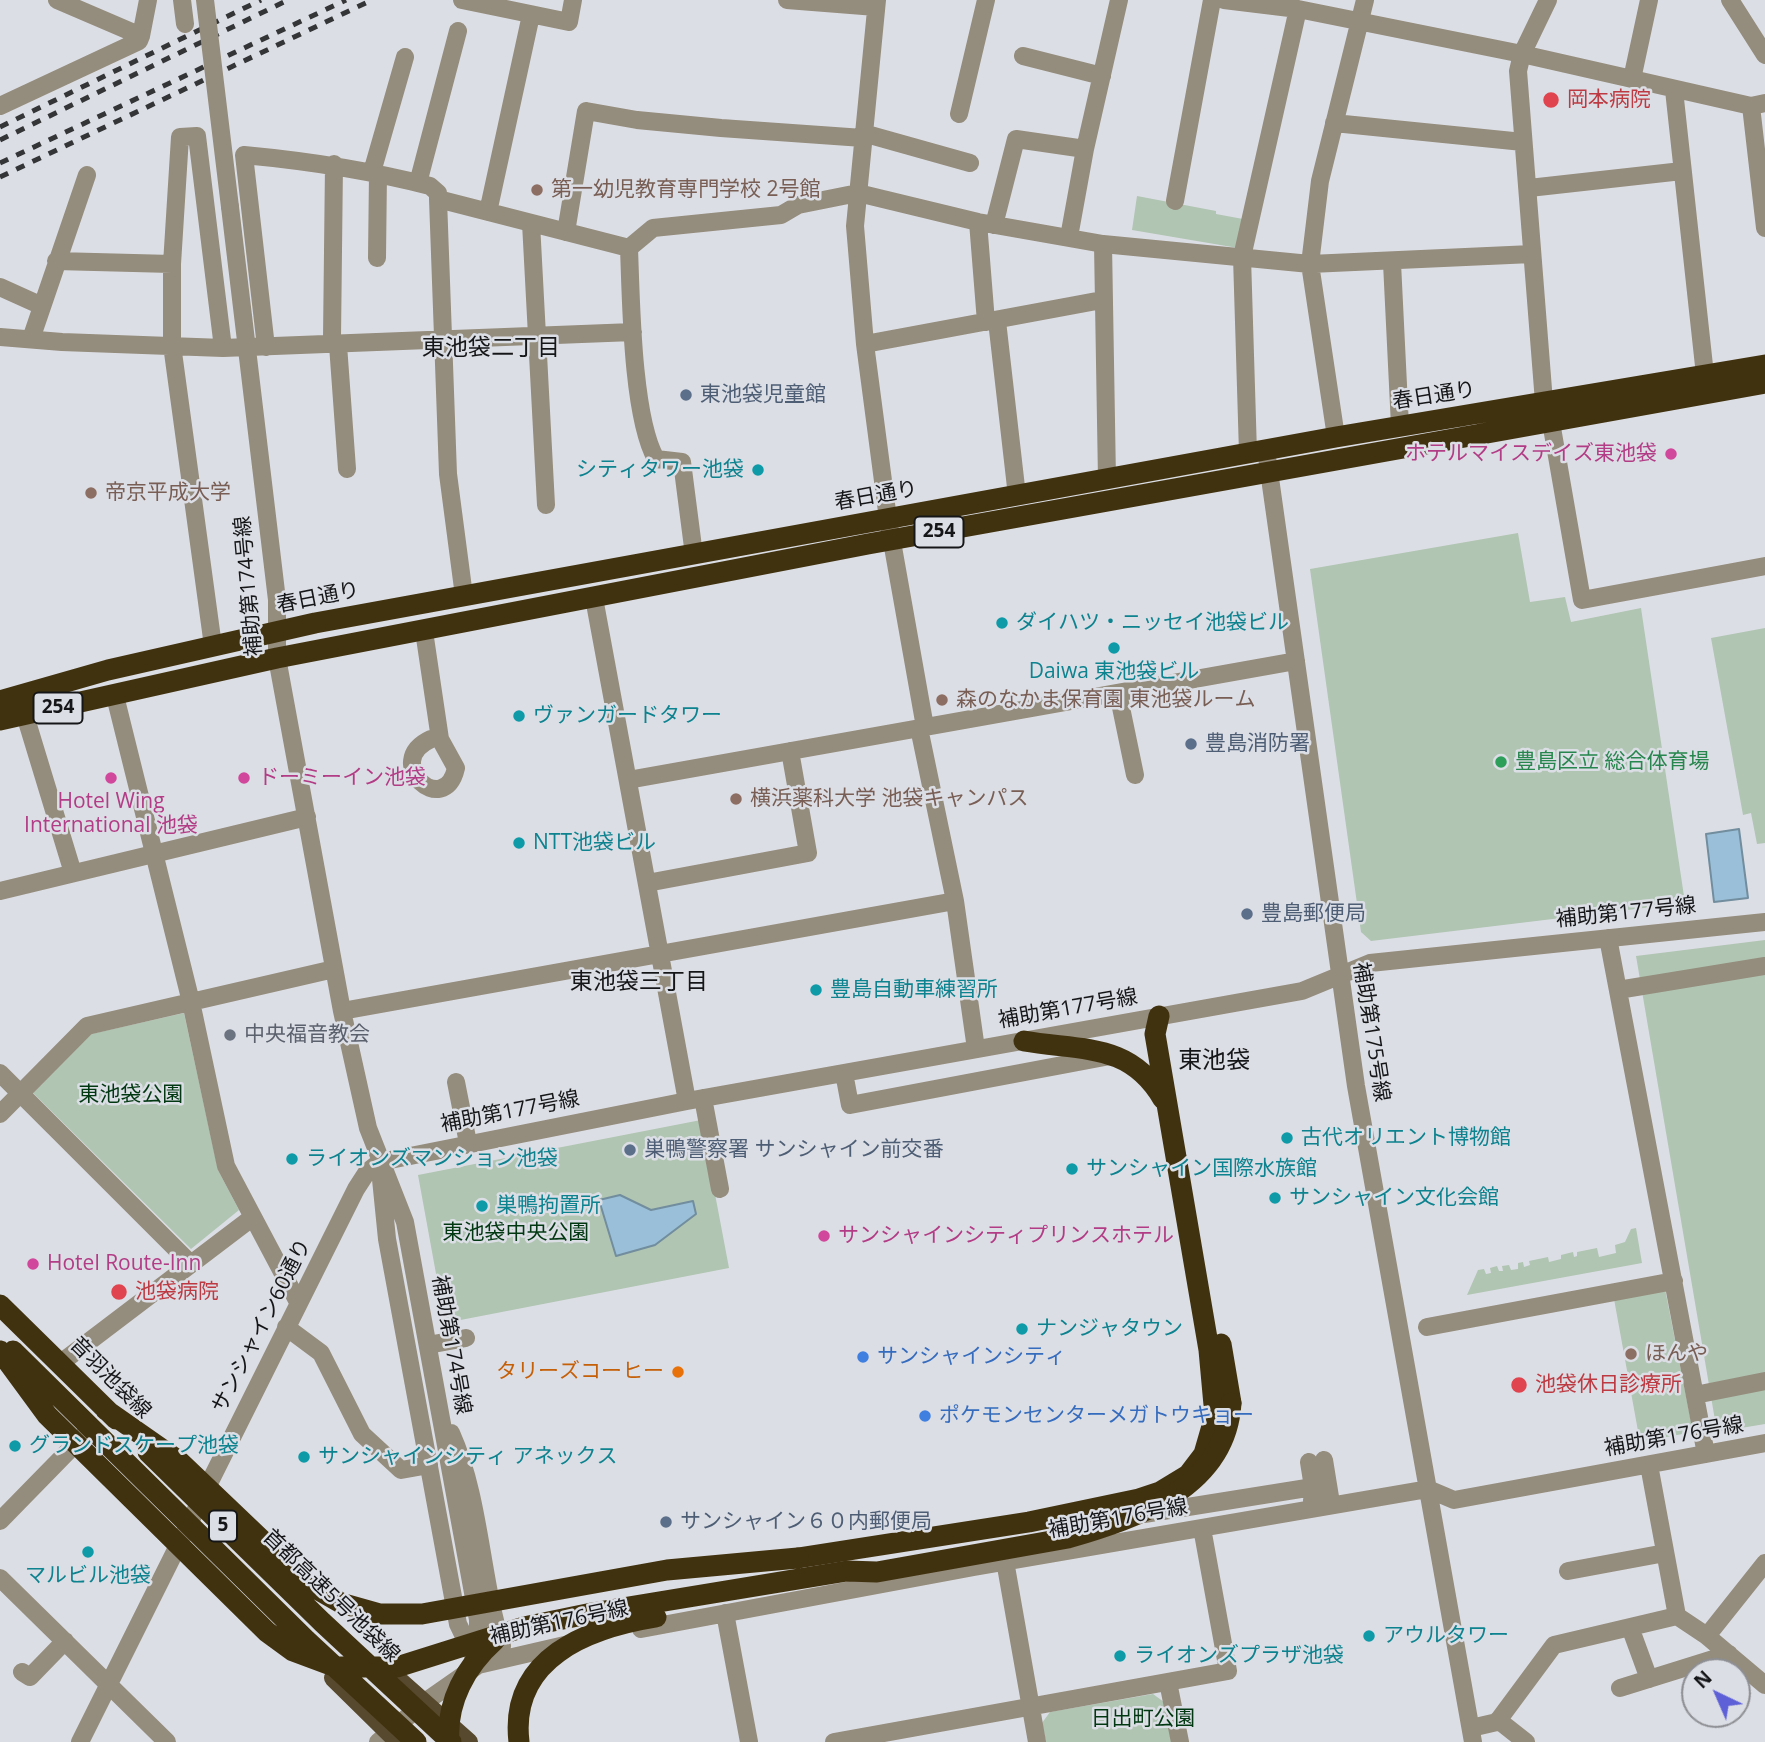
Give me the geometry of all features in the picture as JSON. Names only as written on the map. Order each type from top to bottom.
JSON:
[{"type":"highway","name":"春日通り","points":[[0,701],[108,670],[279,631],[694,555],[889,530],[1261,458],[1336,437],[1400,426],[1547,412],[1705,375],[1765,365]]},
{"type":"highway","name":"春日通り","points":[[0,720],[278,658],[594,598],[889,530],[1017,496],[1547,412],[1765,383]]},
{"type":"highway","points":[[0,689],[108,670]]},
{"type":"highway","points":[[0,732],[116,696]]},
{"type":"highway","points":[[0,1351],[47,1415],[267,1632],[293,1651],[336,1667],[397,1667],[524,1628],[592,1613],[847,1571],[877,1572],[1068,1538],[1124,1520],[1189,1484],[1217,1454],[1230,1422],[1223,1410],[1209,1350],[1155,1034],[1159,1016]]},
{"type":"highway","points":[[106,1410],[179,1461],[308,1584],[341,1603],[380,1614],[422,1614],[667,1570],[798,1558],[1029,1522],[1139,1499],[1188,1475],[1204,1454],[1223,1410],[1167,1030],[1159,1016]]},
{"type":"highway","points":[[1024,1041],[1117,1055],[1145,1075],[1167,1107]]},
{"type":"highway","name":"首都高速5号池袋線","points":[[0,1303],[312,1612],[450,1742]]},
{"type":"highway","name":"5","points":[[0,1338],[306,1640],[415,1742]]},
{"type":"highway","points":[[450,1742],[452,1705],[469,1668],[492,1642],[527,1618],[560,1608],[668,1588],[798,1558]]},
{"type":"highway","points":[[519,1742],[519,1714],[526,1691],[550,1657],[576,1640],[634,1620],[850,1584],[877,1572]]},
{"type":"main road","points":[[0,1292],[56,1356]]},
{"type":"main road","name":"音羽池袋線","points":[[0,1303],[201,1500],[468,1742]]},
{"type":"main road","points":[[0,1351],[185,1531],[388,1739]]},
{"type":"street","points":[[57,0],[141,36]]},
{"type":"street","points":[[0,106],[139,41],[148,0]]},
{"type":"street","points":[[182,0],[185,24]]},
{"type":"street","name":"補助第174号線","points":[[205,0],[279,631],[278,658],[342,1011],[368,1128],[405,1222],[478,1620],[478,1665]]},
{"type":"street","points":[[462,0],[569,22],[573,0]]},
{"type":"street","points":[[787,0],[877,4],[855,226],[865,344],[889,530],[922,728],[955,901],[976,1049]]},
{"type":"street","points":[[959,114],[986,0]]},
{"type":"street","points":[[1069,237],[1085,149],[1119,0]]},
{"type":"street","points":[[1175,201],[1212,0]]},
{"type":"street","points":[[1224,0],[1298,9],[1522,54],[1674,90],[1758,105],[1765,228]]},
{"type":"street","points":[[1336,437],[1310,264],[1320,181],[1365,0]]},
{"type":"street","points":[[1548,0],[1522,54],[1518,71],[1547,412],[1582,600],[1765,566]]},
{"type":"street","points":[[1632,79],[1650,0]]},
{"type":"street","points":[[1730,0],[1763,49]]},
{"type":"street","name":"補助第175号線","points":[[1298,9],[1242,257],[1261,458],[1296,661],[1356,1086],[1472,1735]]},
{"type":"street","points":[[488,212],[531,15]]},
{"type":"street","points":[[418,183],[458,31]]},
{"type":"street","points":[[1023,56],[1102,76]]},
{"type":"street","points":[[377,258],[375,172],[405,57]]},
{"type":"street","points":[[1674,90],[1705,375]]},
{"type":"street","points":[[566,232],[586,111],[637,120],[709,127],[863,135],[970,163]]},
{"type":"street","points":[[1335,123],[1523,142]]},
{"type":"street","points":[[213,646],[172,345],[172,264],[180,137],[197,136],[223,348]]},
{"type":"street","points":[[1017,496],[992,322],[986,223],[1016,139],[1085,149]]},
{"type":"street","points":[[266,347],[244,155],[334,164],[375,172],[436,190],[448,474],[464,596]]},
{"type":"street","points":[[334,164],[332,338],[338,345],[347,468]]},
{"type":"street","points":[[1529,188],[1682,171]]},
{"type":"street","points":[[31,339],[87,175]]},
{"type":"street","points":[[629,248],[653,228],[781,215],[798,205],[858,193],[986,223],[1103,244],[1310,264],[1392,263],[1532,254]]},
{"type":"street","points":[[438,199],[629,248]]},
{"type":"street","points":[[531,223],[546,505]]},
{"type":"street","points":[[1103,244],[1107,480]]},
{"type":"street","points":[[629,248],[632,332],[646,443],[656,459],[682,463],[694,555]]},
{"type":"street","points":[[56,261],[172,264]]},
{"type":"street","points":[[1392,263],[1400,426]]},
{"type":"street","points":[[0,287],[42,306]]},
{"type":"street","points":[[865,344],[1102,300]]},
{"type":"street","points":[[0,337],[247,348],[632,332]]},
{"type":"street","points":[[594,598],[659,954],[720,1189]]},
{"type":"street","points":[[424,631],[440,739],[456,768],[449,782],[436,789],[427,789],[421,784],[414,776],[412,767],[419,747],[430,739]]},
{"type":"street","points":[[628,780],[1296,661]]},
{"type":"street","points":[[1118,693],[1135,775]]},
{"type":"street","points":[[116,696],[191,1002],[226,1167],[298,1302]]},
{"type":"street","points":[[28,725],[74,873]]},
{"type":"street","points":[[647,883],[808,853],[790,751]]},
{"type":"street","points":[[0,891],[307,817]]},
{"type":"street","points":[[342,1011],[955,901]]},
{"type":"street","name":"補助第177号線","points":[[380,1162],[695,1100],[1302,991],[1370,963],[1765,922]]},
{"type":"street","points":[[1608,938],[1706,1454]]},
{"type":"street","points":[[1618,990],[1765,966]]},
{"type":"street","points":[[0,1114],[87,1026],[334,969]]},
{"type":"street","points":[[844,1073],[850,1105],[1117,1055]]},
{"type":"street","points":[[0,1073],[191,1264]]},
{"type":"street","points":[[456,1082],[468,1143]]},
{"type":"street","name":"補助第174号線","points":[[380,1162],[385,1226],[458,1624],[478,1665]]},
{"type":"street","name":"サンシャイン60通り","points":[[80,1742],[356,1189],[367,1172],[380,1162]]},
{"type":"street","points":[[56,1356],[191,1264],[253,1217]]},
{"type":"street","points":[[1427,1328],[1674,1281]]},
{"type":"street","points":[[286,1327],[321,1353],[362,1434],[401,1470],[429,1465]]},
{"type":"street","points":[[428,1345],[466,1338]]},
{"type":"street","points":[[1695,1395],[1765,1381]]},
{"type":"street","points":[[439,1405],[465,1466],[493,1617],[506,1656]]},
{"type":"street","points":[[0,1521],[85,1434]]},
{"type":"street","name":"補助第176号線","points":[[478,1665],[506,1656],[724,1612],[1005,1561],[1428,1489],[1454,1500],[1765,1443]]},
{"type":"street","points":[[1029,1522],[1156,1513],[1313,1487],[1317,1461],[1330,1497],[1068,1538]]},
{"type":"street","points":[[1648,1465],[1677,1616],[1707,1636],[1765,1685]]},
{"type":"street","points":[[834,1742],[1228,1671],[1202,1528]]},
{"type":"street","points":[[1568,1571],[1665,1553]]},
{"type":"street","points":[[1005,1561],[1037,1742]]},
{"type":"street","points":[[1707,1636],[1765,1563]]},
{"type":"street","points":[[0,1578],[167,1742]]},
{"type":"street","points":[[571,1587],[613,1579]]},
{"type":"street","points":[[724,1612],[748,1742]]},
{"type":"street","points":[[1472,1735],[1498,1720],[1554,1645],[1677,1616]]},
{"type":"street","points":[[1630,1627],[1648,1679]]},
{"type":"street","points":[[22,1672],[30,1677],[65,1642]]},
{"type":"street","points":[[1620,1688],[1729,1654]]},
{"type":"street","points":[[388,1739],[425,1702],[478,1665]]},
{"type":"street","points":[[1168,1682],[1181,1742]]},
{"type":"street","points":[[1498,1720],[1526,1742]]},
{"type":"green space","points":[[1137,196],[1243,219],[1238,248],[1132,230]]},
{"type":"green space","name":"豊島区立 総合体育場","points":[[1518,533],[1530,602],[1565,597],[1571,622],[1641,608],[1685,903],[1371,941],[1361,932],[1310,569]]},
{"type":"green space","points":[[1765,628],[1765,843],[1757,844],[1751,813],[1743,815],[1711,638]]},
{"type":"green space","points":[[1765,940],[1765,1424],[1717,1432],[1636,956]]},
{"type":"green space","name":"東池袋公園","points":[[184,1013],[218,1170],[239,1210],[191,1249],[33,1093],[91,1034]]},
{"type":"green space","name":"東池袋中央公園","points":[[701,1120],[729,1268],[445,1323],[418,1175]]},
{"type":"green space","points":[[1636,1228],[1642,1263],[1467,1295],[1478,1270],[1484,1269],[1486,1274],[1491,1273],[1490,1268],[1497,1266],[1499,1271],[1503,1271],[1502,1266],[1509,1265],[1511,1270],[1518,1269],[1518,1263],[1523,1262],[1524,1267],[1530,1265],[1529,1261],[1548,1257],[1549,1262],[1561,1259],[1561,1255],[1573,1252],[1574,1257],[1577,1252],[1597,1248],[1599,1257],[1616,1253],[1615,1245],[1625,1242],[1631,1229]]},
{"type":"green space","points":[[1665,1289],[1693,1432],[1640,1442],[1614,1299]]},
{"type":"green space","name":"日出町公園","points":[[1153,1694],[1164,1702],[1172,1742],[1046,1742],[1042,1723],[1050,1712]]},
{"type":"water","points":[[1739,829],[1748,898],[1714,902],[1706,834]]},
{"type":"water","points":[[620,1195],[651,1210],[693,1201],[696,1214],[655,1245],[616,1256],[599,1200]]},
{"type":"railway","points":[[0,127],[261,0]]},
{"type":"railway","points":[[0,140],[288,0]]},
{"type":"railway","points":[[0,163],[346,0]]},
{"type":"railway","points":[[0,177],[372,0]]},
{"type":"place","name":"岡本病院","points":[[1551,100]]},
{"type":"place","name":"第一幼児教育専門学校 2号館","points":[[537,190]]},
{"type":"place","name":"東池袋児童館","points":[[686,395]]},
{"type":"place","name":"ホテルマイスデイズ東池袋","points":[[1671,454]]},
{"type":"place","name":"シティタワー池袋","points":[[758,470]]},
{"type":"place","name":"帝京平成大学","points":[[91,493]]},
{"type":"place","name":"ダイハツ・ニッセイ池袋ビル","points":[[1002,623]]},
{"type":"place","name":"Daiwa 東池袋ビル","points":[[1114,648]]},
{"type":"place","name":"森のなかま保育園 東池袋ルーム","points":[[942,700]]},
{"type":"place","name":"ヴァンガードタワー","points":[[519,716]]},
{"type":"place","name":"豊島消防署","points":[[1191,744]]},
{"type":"place","name":"豊島区立 総合体育場","points":[[1501,762]]},
{"type":"place","name":"Hotel Wing International 池袋","points":[[111,778]]},
{"type":"place","name":"ドーミーイン池袋","points":[[244,778]]},
{"type":"place","name":"横浜薬科大学 池袋キャンパス","points":[[736,799]]},
{"type":"place","name":"NTT池袋ビル","points":[[519,843]]},
{"type":"place","name":"豊島郵便局","points":[[1247,914]]},
{"type":"place","name":"豊島自動車練習所","points":[[816,990]]},
{"type":"place","name":"中央福音教会","points":[[230,1035]]},
{"type":"place","name":"古代オリエント博物館","points":[[1287,1138]]},
{"type":"place","name":"巣鴨警察署 サンシャイン前交番","points":[[630,1150]]},
{"type":"place","name":"ライオンズマンション池袋","points":[[292,1159]]},
{"type":"place","name":"サンシャイン国際水族館","points":[[1072,1169]]},
{"type":"place","name":"サンシャイン文化会館","points":[[1275,1198]]},
{"type":"place","name":"巣鴨拘置所","points":[[482,1206]]},
{"type":"place","name":"サンシャインシティプリンスホテル","points":[[824,1236]]},
{"type":"place","name":"Hotel Route-Inn","points":[[33,1264]]},
{"type":"place","name":"池袋病院","points":[[119,1292]]},
{"type":"place","name":"ナンジャタウン","points":[[1022,1329]]},
{"type":"place","name":"ほんや","points":[[1631,1354]]},
{"type":"place","name":"サンシャインシティ","points":[[863,1357]]},
{"type":"place","name":"タリーズコーヒー","points":[[678,1372]]},
{"type":"place","name":"池袋休日診療所","points":[[1519,1385]]},
{"type":"place","name":"ポケモンセンターメガトウキョー","points":[[925,1416]]},
{"type":"place","name":"グランドスケープ池袋","points":[[15,1446]]},
{"type":"place","name":"サンシャインシティ アネックス","points":[[304,1457]]},
{"type":"place","name":"サンシャイン６０内郵便局","points":[[666,1522]]},
{"type":"place","name":"マルビル池袋","points":[[88,1552]]},
{"type":"place","name":"アウルタワー","points":[[1369,1636]]},
{"type":"place","name":"ライオンズプラザ池袋","points":[[1120,1656]]},
{"type":"district","name":"東池袋二丁目","points":[[491,348]]},
{"type":"district","name":"東池袋三丁目","points":[[639,982]]},
{"type":"district","name":"東池袋","points":[[1214,1061]]}]
